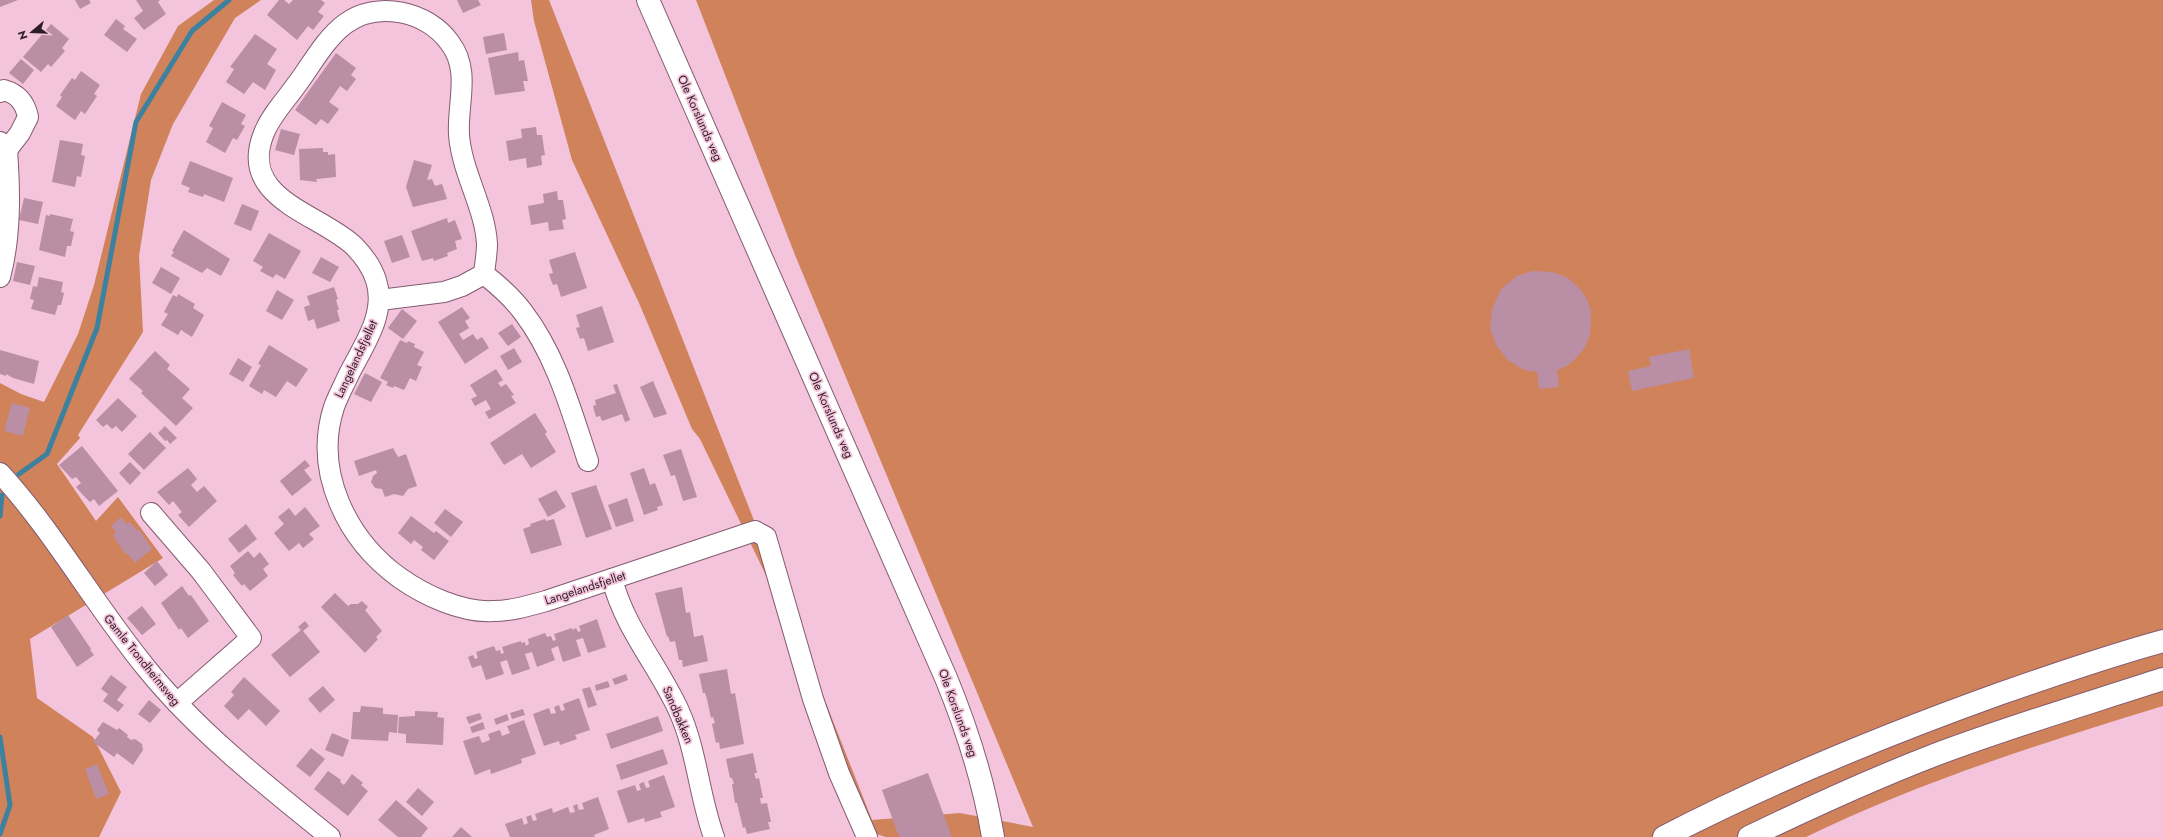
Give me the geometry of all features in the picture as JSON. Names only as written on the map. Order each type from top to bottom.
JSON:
[{"type":"main road","name":"Ole Korslunds veg","points":[[648,0],[946,678],[968,734],[987,805],[993,837]]},
{"type":"main road","points":[[1664,837],[1793,776],[1921,722],[2038,680],[2163,641]]},
{"type":"main road","points":[[1749,837],[1807,809],[1933,756],[2050,715],[2163,679]]},
{"type":"street","name":"Langelandsfjellet","points":[[484,274],[487,245],[483,222],[466,169],[460,137],[463,84],[461,67],[450,42],[438,29],[422,19],[409,14],[393,11],[376,12],[360,16],[346,23],[333,35],[271,119],[263,135],[260,151],[260,167],[264,180],[274,193],[290,206],[333,230],[354,246],[367,262],[376,280],[380,300],[373,326],[334,406],[328,455],[331,482],[342,509],[363,544],[381,564],[406,582],[434,597],[460,606],[490,612],[515,609],[546,601],[746,534],[755,532],[766,537],[813,699],[839,773],[867,837]]},
{"type":"street","points":[[0,92],[4,90],[16,94],[24,103],[28,117],[20,133],[3,146],[9,174],[7,235],[0,277]]},
{"type":"street","points":[[380,300],[444,292],[462,286],[484,274],[505,291],[523,311],[540,338],[561,383],[588,461]]},
{"type":"street","name":"Gamle Trondheimsveg","points":[[0,473],[27,503],[142,663],[177,703],[263,782],[330,837]]},
{"type":"street","points":[[150,513],[201,571],[251,638],[177,703]]},
{"type":"street","name":"Sandbakken","points":[[612,579],[627,620],[646,654],[667,686],[680,713],[691,745],[705,812],[714,837]]},
{"type":"shaded area","points":[[214,0],[261,0],[235,18],[173,124],[151,180],[139,256],[143,332],[78,435],[80,438],[57,464],[96,521],[118,497],[163,558],[30,639],[37,698],[93,737],[121,792],[99,837],[0,837],[0,383],[21,394],[44,402],[78,334],[94,285],[141,94],[178,26]]},
{"type":"shaded area","points":[[531,0],[549,0],[872,820],[960,813],[1033,827],[795,255],[696,0],[2163,0],[2163,706],[2072,734],[1937,781],[1849,817],[1806,837],[886,837],[863,830],[793,631],[700,439],[692,429],[639,303],[572,160],[534,21]]},
{"type":"building","points":[[0,0],[18,0],[0,7]]},
{"type":"building","points":[[75,0],[89,0],[91,3],[80,9]]},
{"type":"building","points":[[136,0],[160,0],[158,2],[166,14],[144,30],[134,18],[143,11]]},
{"type":"building","points":[[279,0],[284,0],[289,4],[293,0],[321,0],[325,3],[318,12],[324,16],[313,30],[308,26],[297,40],[267,15]]},
{"type":"building","points":[[457,0],[478,0],[481,5],[463,13]]},
{"type":"building","points":[[116,19],[125,26],[123,29],[137,39],[127,52],[104,35]]},
{"type":"building","points":[[51,24],[69,39],[62,48],[65,51],[51,67],[48,64],[41,72],[23,57]]},
{"type":"building","points":[[504,33],[507,50],[486,54],[483,37]]},
{"type":"building","points":[[255,34],[277,49],[267,64],[276,70],[265,90],[253,82],[244,94],[226,82],[234,69],[230,67]]},
{"type":"building","points":[[518,52],[519,61],[524,60],[528,81],[523,81],[525,91],[495,95],[488,58]]},
{"type":"building","points":[[336,53],[356,68],[351,75],[356,79],[347,91],[340,86],[329,102],[339,109],[328,124],[321,119],[316,125],[295,110]]},
{"type":"building","points":[[21,59],[34,70],[23,84],[9,73]]},
{"type":"building","points":[[81,71],[100,85],[94,94],[97,96],[85,114],[81,111],[75,120],[56,106],[62,97],[60,95],[72,78],[75,80]]},
{"type":"building","points":[[222,102],[246,115],[241,124],[245,126],[237,140],[233,138],[225,153],[206,142],[213,128],[209,126]]},
{"type":"building","points":[[536,127],[537,135],[542,135],[545,155],[541,156],[542,165],[527,168],[526,158],[509,161],[506,141],[522,138],[521,129]]},
{"type":"building","points":[[281,129],[300,134],[294,155],[275,150]]},
{"type":"building","points":[[60,140],[83,144],[81,155],[85,156],[81,177],[77,176],[75,187],[52,182]]},
{"type":"building","points":[[323,148],[323,152],[328,152],[328,155],[335,154],[336,177],[316,179],[317,182],[300,180],[299,149]]},
{"type":"building","points":[[414,160],[432,165],[427,180],[432,179],[435,186],[442,184],[447,199],[413,207],[406,187]]},
{"type":"building","points":[[190,161],[233,178],[224,202],[204,194],[203,197],[188,192],[190,188],[181,184]]},
{"type":"building","points":[[557,191],[558,200],[563,200],[566,219],[562,220],[564,229],[549,231],[548,222],[531,225],[528,206],[544,203],[543,194]]},
{"type":"building","points":[[24,198],[43,202],[38,224],[19,220]]},
{"type":"building","points":[[242,204],[259,211],[251,231],[234,224]]},
{"type":"building","points":[[50,214],[73,219],[70,231],[74,232],[71,246],[67,246],[65,257],[39,250],[46,215],[50,216]]},
{"type":"building","points":[[447,218],[448,223],[455,220],[462,239],[455,241],[457,249],[447,253],[448,256],[434,261],[433,258],[422,261],[411,231]]},
{"type":"building","points":[[184,230],[230,259],[221,276],[207,268],[202,273],[171,256],[174,252],[172,251]]},
{"type":"building","points":[[269,233],[301,251],[285,279],[276,274],[273,278],[260,271],[263,267],[253,261]]},
{"type":"building","points":[[402,235],[410,257],[392,263],[384,241]]},
{"type":"building","points":[[575,252],[587,288],[561,297],[557,284],[553,285],[549,274],[553,273],[549,260]]},
{"type":"building","points":[[321,257],[339,267],[330,282],[312,273]]},
{"type":"building","points":[[17,262],[35,266],[30,285],[13,281]]},
{"type":"building","points":[[161,267],[180,278],[171,294],[152,283]]},
{"type":"building","points":[[1533,271],[1553,272],[1568,278],[1580,289],[1587,299],[1591,311],[1590,335],[1584,349],[1567,366],[1557,370],[1559,387],[1539,389],[1537,372],[1524,370],[1508,360],[1496,345],[1490,328],[1492,309],[1501,289],[1517,276]]},
{"type":"building","points":[[39,277],[63,282],[61,292],[64,293],[61,305],[58,305],[55,315],[31,309],[34,300],[30,299],[33,286],[37,287]]},
{"type":"building","points":[[334,287],[338,299],[336,300],[340,321],[317,329],[314,319],[308,321],[304,307],[310,305],[307,296]]},
{"type":"building","points":[[277,290],[294,300],[282,320],[266,311]]},
{"type":"building","points":[[178,294],[195,304],[193,308],[204,315],[192,337],[181,330],[178,335],[161,325],[168,314],[164,312],[173,295],[177,297]]},
{"type":"building","points":[[602,306],[614,342],[588,351],[584,338],[580,339],[576,328],[580,327],[576,315]]},
{"type":"building","points":[[462,307],[470,318],[465,321],[469,328],[459,334],[463,340],[473,334],[477,340],[482,337],[489,348],[465,364],[438,322]]},
{"type":"building","points":[[402,309],[417,321],[403,339],[388,328]]},
{"type":"building","points":[[512,324],[521,337],[508,346],[498,333]]},
{"type":"building","points":[[400,340],[415,344],[414,347],[424,352],[417,365],[422,367],[416,381],[410,378],[404,390],[386,385],[388,382],[380,378]]},
{"type":"building","points":[[269,345],[308,369],[296,387],[287,381],[276,397],[264,390],[262,394],[249,386],[261,365],[258,364]]},
{"type":"building","points":[[514,348],[522,362],[508,370],[500,356]]},
{"type":"building","points":[[1689,349],[1694,378],[1632,391],[1628,371],[1651,366],[1649,357]]},
{"type":"building","points":[[0,350],[39,361],[34,384],[13,378],[6,374],[6,376],[0,374]]},
{"type":"building","points":[[155,351],[170,365],[167,369],[190,389],[182,398],[193,408],[176,426],[141,393],[143,391],[129,379]]},
{"type":"building","points":[[238,358],[252,367],[243,382],[229,374]]},
{"type":"building","points":[[496,369],[503,380],[498,383],[501,387],[506,384],[514,395],[511,396],[516,403],[489,419],[485,412],[491,409],[486,400],[475,406],[471,399],[477,396],[470,385]]},
{"type":"building","points":[[365,373],[382,382],[371,402],[354,394]]},
{"type":"building","points":[[653,381],[667,414],[654,418],[640,387]]},
{"type":"building","points":[[617,384],[630,420],[625,422],[622,414],[602,421],[600,416],[596,417],[593,406],[596,405],[595,400],[616,393],[613,385]]},
{"type":"building","points":[[118,398],[137,416],[122,432],[116,426],[112,429],[107,424],[103,427],[96,420]]},
{"type":"building","points":[[12,403],[30,408],[23,436],[4,431]]},
{"type":"building","points":[[535,413],[547,432],[545,434],[556,452],[531,468],[522,454],[504,465],[490,443]]},
{"type":"building","points":[[165,426],[177,438],[170,444],[158,433]]},
{"type":"building","points":[[150,432],[166,448],[144,470],[128,454]]},
{"type":"building","points":[[82,446],[118,491],[99,506],[94,499],[90,502],[76,487],[81,483],[76,477],[72,479],[59,465]]},
{"type":"building","points":[[393,448],[398,457],[406,454],[417,486],[408,489],[403,496],[394,494],[385,497],[382,489],[375,488],[371,482],[373,476],[377,473],[376,470],[359,476],[354,461]]},
{"type":"building","points":[[681,449],[697,497],[683,501],[675,475],[671,476],[663,455]]},
{"type":"building","points":[[305,460],[310,466],[304,470],[312,480],[292,496],[280,481]]},
{"type":"building","points":[[130,462],[141,473],[130,485],[119,473]]},
{"type":"building","points":[[188,468],[197,479],[191,485],[197,492],[204,486],[217,501],[189,527],[178,515],[182,512],[173,501],[169,505],[157,492]]},
{"type":"building","points":[[644,468],[650,485],[655,483],[663,505],[657,507],[658,510],[644,515],[630,473]]},
{"type":"building","points":[[596,485],[612,529],[586,538],[571,493]]},
{"type":"building","points":[[556,490],[566,507],[548,517],[538,499]]},
{"type":"building","points":[[627,498],[634,521],[616,527],[608,505]]},
{"type":"building","points":[[305,507],[320,526],[309,534],[314,539],[303,548],[299,543],[289,551],[274,533],[284,524],[278,517],[289,508],[295,516]]},
{"type":"building","points":[[445,509],[463,522],[451,537],[434,523]]},
{"type":"building","points":[[411,516],[434,533],[436,531],[449,541],[434,560],[421,550],[423,547],[414,540],[411,544],[398,533]]},
{"type":"building","points":[[121,517],[127,524],[130,522],[137,531],[139,529],[152,549],[135,563],[127,553],[125,554],[113,535],[116,532],[111,526]]},
{"type":"building","points":[[545,519],[546,521],[554,519],[562,545],[531,554],[523,529],[531,526],[530,524]]},
{"type":"building","points":[[246,524],[257,539],[239,553],[228,539]]},
{"type":"building","points":[[248,551],[254,558],[260,552],[269,564],[263,569],[268,576],[250,591],[244,584],[242,586],[233,575],[235,573],[230,566]]},
{"type":"building","points":[[157,561],[168,575],[155,586],[144,573]]},
{"type":"building","points":[[182,586],[189,596],[191,595],[209,621],[188,638],[181,628],[179,630],[161,603]]},
{"type":"building","points":[[682,587],[686,613],[690,612],[694,637],[703,635],[708,661],[683,667],[682,660],[679,660],[675,641],[670,642],[668,636],[667,637],[655,593]]},
{"type":"building","points":[[335,593],[348,606],[351,604],[358,604],[362,601],[368,607],[365,610],[382,631],[376,637],[378,639],[365,653],[321,607]]},
{"type":"building","points":[[142,606],[156,624],[142,635],[127,618]]},
{"type":"building","points":[[68,615],[94,655],[77,667],[51,627]]},
{"type":"building","points":[[597,619],[606,647],[588,653],[583,638],[576,640],[581,656],[563,662],[558,646],[551,649],[555,660],[537,667],[532,652],[525,654],[530,669],[512,675],[507,660],[500,662],[504,674],[486,680],[481,665],[472,668],[468,657],[473,655],[475,659],[478,658],[476,652],[494,646],[496,651],[500,650],[501,654],[504,653],[502,647],[521,641],[521,643],[525,642],[526,646],[529,644],[528,639],[545,633],[547,637],[551,636],[553,641],[556,640],[554,634],[572,628],[572,630],[576,628],[578,632],[581,631],[579,626]]},
{"type":"building","points":[[305,621],[309,626],[303,631],[320,652],[290,677],[271,655],[301,630],[298,627]]},
{"type":"building","points":[[727,669],[731,694],[735,693],[744,744],[720,749],[719,742],[716,743],[712,724],[715,723],[713,717],[711,718],[699,674]]},
{"type":"building","points":[[626,674],[628,680],[615,685],[612,679]]},
{"type":"building","points":[[111,675],[127,687],[117,700],[124,705],[118,712],[103,701],[108,694],[101,689]]},
{"type":"building","points":[[244,677],[280,711],[266,726],[249,709],[238,720],[224,706],[234,695],[231,692]]},
{"type":"building","points":[[608,681],[610,687],[596,691],[595,685]]},
{"type":"building","points":[[323,686],[335,700],[320,713],[308,699]]},
{"type":"building","points":[[590,687],[597,705],[588,708],[582,689]]},
{"type":"building","points":[[579,698],[590,730],[575,735],[577,739],[560,745],[559,741],[544,746],[533,714],[549,708],[551,714],[556,713],[554,707],[559,705],[561,711],[565,710],[563,704]]},
{"type":"building","points":[[149,700],[161,710],[150,723],[138,714]]},
{"type":"building","points":[[361,706],[383,708],[383,714],[398,715],[397,733],[389,732],[388,741],[351,739],[353,712],[360,712]]},
{"type":"building","points":[[523,709],[525,715],[512,719],[510,713]]},
{"type":"building","points":[[415,711],[438,712],[437,717],[444,718],[443,745],[406,743],[406,734],[398,733],[399,717],[415,716]]},
{"type":"building","points":[[480,713],[482,719],[469,724],[466,717]]},
{"type":"building","points":[[507,714],[509,720],[496,725],[494,719]]},
{"type":"building","points":[[658,716],[663,731],[611,749],[606,734]]},
{"type":"building","points":[[524,720],[536,754],[521,759],[522,763],[491,774],[490,769],[475,775],[463,741],[479,736],[482,743],[490,740],[488,734],[500,730],[502,736],[510,733],[507,726]]},
{"type":"building","points":[[103,722],[117,730],[119,728],[128,735],[127,737],[131,740],[135,739],[142,744],[143,750],[133,765],[117,753],[114,757],[93,742],[100,733],[97,730]]},
{"type":"building","points":[[483,722],[485,729],[472,733],[470,727]]},
{"type":"building","points":[[332,733],[349,740],[343,757],[325,750]]},
{"type":"building","points":[[311,748],[325,759],[310,777],[296,766]]},
{"type":"building","points":[[663,749],[668,764],[621,780],[616,765]]},
{"type":"building","points":[[753,753],[757,773],[754,773],[756,779],[759,778],[763,798],[760,798],[761,804],[767,803],[771,822],[768,822],[770,829],[747,834],[745,827],[743,828],[737,803],[735,803],[732,784],[734,784],[732,778],[730,778],[726,759]]},
{"type":"building","points":[[97,764],[109,794],[96,799],[85,769]]},
{"type":"building","points":[[328,771],[341,780],[340,782],[344,785],[352,774],[363,783],[361,785],[368,791],[348,816],[314,789]]},
{"type":"building","points":[[928,773],[952,837],[899,837],[882,790]]},
{"type":"building","points":[[664,775],[675,807],[660,812],[662,817],[645,822],[644,818],[628,823],[617,791],[635,785],[637,791],[641,790],[639,784],[644,782],[646,788],[650,787],[648,781]]},
{"type":"building","points":[[418,788],[434,802],[422,816],[406,802]]},
{"type":"building","points":[[598,797],[609,829],[594,835],[595,837],[510,837],[505,824],[522,818],[524,825],[528,823],[526,817],[531,815],[533,821],[537,820],[535,814],[552,808],[553,813],[568,807],[570,813],[575,812],[573,806],[577,804],[579,810],[584,809],[582,803]]},
{"type":"building","points":[[396,800],[428,828],[421,837],[398,837],[378,820]]},
{"type":"building","points":[[461,827],[472,837],[452,837]]},
{"type":"waterway","points":[[19,474],[47,454],[97,328],[136,122],[192,31],[229,0]]},
{"type":"waterway","points":[[0,516],[2,495]]},
{"type":"waterway","points":[[0,737],[10,805],[0,834]]}]
